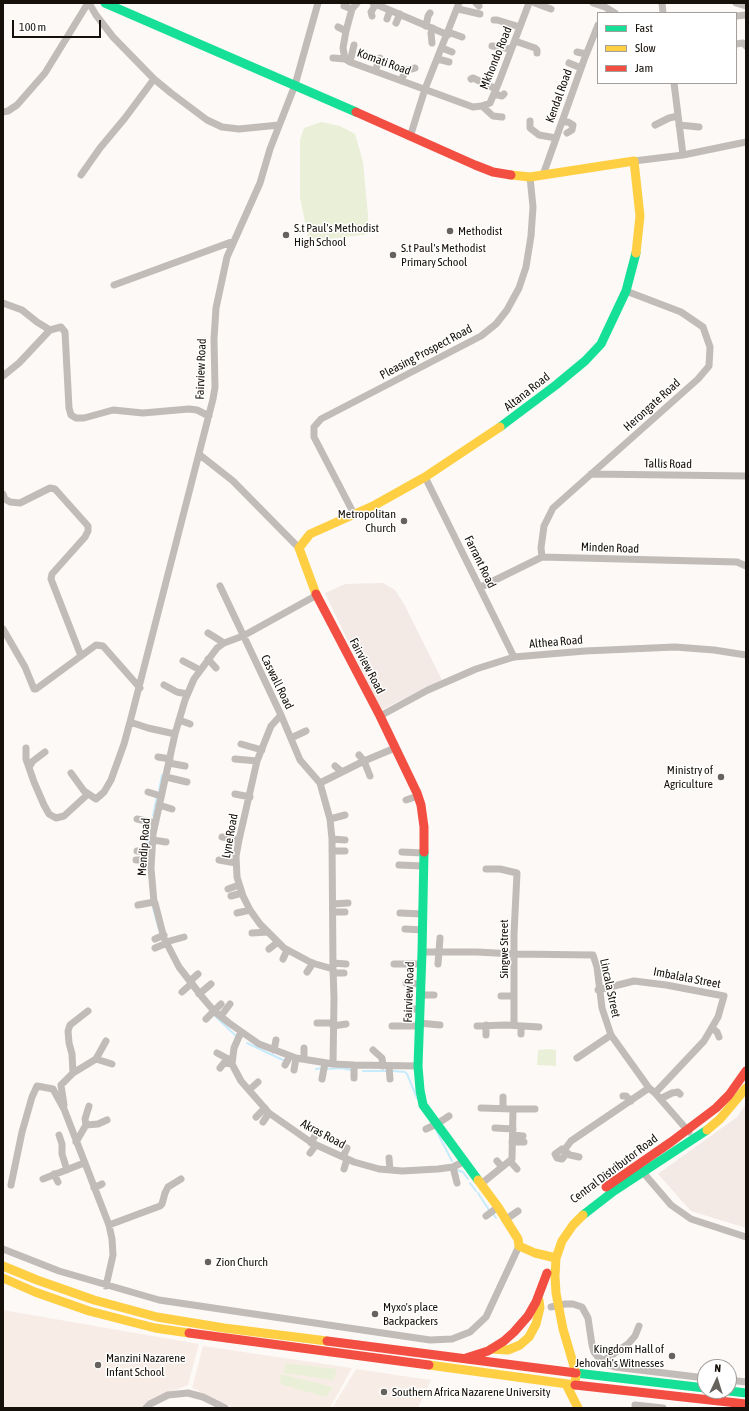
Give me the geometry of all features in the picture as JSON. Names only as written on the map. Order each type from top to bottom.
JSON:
[{"type":"main road","points":[[105,3],[493,172],[530,177],[634,161]]},
{"type":"main road","name":"Altana Road","points":[[299,548],[310,534],[375,504],[426,477],[492,433],[517,416],[585,361],[601,344],[626,291],[637,248],[640,216],[634,161]]},
{"type":"main road","name":"Fairview Road","points":[[299,548],[316,595],[380,716],[421,804],[424,827],[422,964],[418,1066],[423,1105],[498,1208],[518,1240],[519,1246]]},
{"type":"main road","name":"Central Distributor Road","points":[[579,1408],[579,1397],[571,1384],[572,1373],[563,1329],[555,1306],[547,1272],[558,1236],[569,1219],[582,1205],[688,1130],[716,1108],[729,1095],[746,1070]]},
{"type":"main road","name":"Central Distributor Road","points":[[555,1306],[552,1258],[573,1226],[586,1212],[614,1191],[695,1140],[720,1119],[746,1088]]},
{"type":"main road","points":[[519,1246],[552,1258]]},
{"type":"main road","points":[[3,1266],[37,1280],[94,1300],[157,1317],[224,1328],[461,1359],[697,1387]]},
{"type":"main road","points":[[461,1359],[471,1357],[491,1349],[504,1341],[514,1332],[528,1316],[547,1272]]},
{"type":"main road","points":[[3,1278],[35,1292],[89,1311],[156,1328],[571,1384],[746,1404]]},
{"type":"main road","points":[[491,1349],[508,1350],[520,1345],[529,1337],[536,1324],[540,1308],[538,1294]]},
{"type":"street","points":[[3,112],[17,106],[45,73],[89,3],[96,15],[113,37],[154,79],[207,120],[222,127],[239,129],[279,124]]},
{"type":"street","name":"Fairview Road","points":[[299,548],[233,481],[200,455],[215,387],[214,339],[216,308],[227,257],[260,183],[270,149],[295,85],[318,3]]},
{"type":"street","points":[[529,3],[551,9]]},
{"type":"street","name":"Mkhondo Road","points":[[425,89],[473,106],[482,106],[490,103],[529,3]]},
{"type":"street","points":[[593,3],[605,8]]},
{"type":"street","points":[[736,3],[746,6]]},
{"type":"street","points":[[372,16],[371,12],[378,4],[400,14],[410,23],[430,27],[462,37]]},
{"type":"street","points":[[344,6],[354,6]]},
{"type":"street","name":"Komati Road","points":[[354,6],[346,31],[343,48],[348,60],[425,89]]},
{"type":"street","points":[[410,136],[425,89],[458,6],[478,8]]},
{"type":"street","points":[[387,18],[390,10]]},
{"type":"street","points":[[430,13],[428,16],[432,43]]},
{"type":"street","points":[[396,23],[400,14]]},
{"type":"street","points":[[494,20],[520,27]]},
{"type":"street","points":[[338,28],[346,31]]},
{"type":"street","name":"Kendal Road","points":[[543,175],[586,54],[595,43],[597,31]]},
{"type":"street","points":[[515,40],[535,48],[537,52]]},
{"type":"street","points":[[737,44],[742,43],[746,46]]},
{"type":"street","points":[[333,58],[348,60],[354,45]]},
{"type":"street","points":[[492,46],[511,49]]},
{"type":"street","points":[[442,48],[452,52]]},
{"type":"street","points":[[577,52],[586,54]]},
{"type":"street","points":[[375,71],[380,58]]},
{"type":"street","points":[[438,59],[449,62]]},
{"type":"street","points":[[569,63],[581,68]]},
{"type":"street","points":[[402,81],[407,70],[415,68]]},
{"type":"street","points":[[471,79],[473,78],[488,86],[496,88]]},
{"type":"street","points":[[480,78],[496,88],[502,96],[504,94]]},
{"type":"street","points":[[81,175],[100,148],[154,79]]},
{"type":"street","points":[[674,84],[683,154]]},
{"type":"street","points":[[482,106],[493,116],[502,117]]},
{"type":"street","points":[[655,125],[668,118],[678,116]]},
{"type":"street","points":[[530,121],[530,128],[539,135],[556,138]]},
{"type":"street","points":[[562,122],[568,122],[573,125],[572,130],[567,133]]},
{"type":"street","points":[[679,125],[699,127]]},
{"type":"street","points":[[634,161],[683,154],[746,142]]},
{"type":"street","name":"Pleasing Prospect Road","points":[[354,514],[314,437],[314,427],[321,419],[481,336],[496,324],[507,310],[519,288],[526,267],[531,236],[533,207],[530,177]]},
{"type":"street","points":[[114,285],[234,241]]},
{"type":"street","name":"Herongate Road","points":[[542,557],[541,548],[544,526],[553,508],[698,379],[709,366],[710,348],[703,327],[681,312],[626,291]]},
{"type":"street","points":[[3,303],[22,310],[50,330]]},
{"type":"street","points":[[3,376],[19,363],[50,330],[61,327],[65,332],[69,408],[71,415],[76,418],[84,418],[113,410],[143,413],[189,409],[197,410],[209,416]]},
{"type":"street","points":[[72,773],[84,790],[96,799],[104,792],[111,780],[124,744],[140,688],[200,455]]},
{"type":"street","name":"Tallis Road","points":[[591,474],[746,476]]},
{"type":"street","name":"Farrant Road","points":[[426,477],[514,657]]},
{"type":"street","points":[[3,494],[5,499],[10,502],[20,503],[50,488],[55,488],[88,526],[88,531],[85,537],[52,574],[51,579],[81,656]]},
{"type":"street","name":"Minden Road","points":[[480,587],[542,557],[736,562],[746,566]]},
{"type":"street","name":"Caswall Road","points":[[220,586],[281,714],[300,760],[320,783]]},
{"type":"street","name":"Mendip Road","points":[[316,595],[243,636],[224,643],[217,648],[200,670],[187,694],[179,720],[155,823],[151,857],[154,902],[165,940],[179,967],[214,1011],[259,1044],[293,1057],[329,1063],[418,1066]]},
{"type":"street","points":[[3,630],[21,660],[34,689],[96,645],[103,646],[140,688]]},
{"type":"street","points":[[208,633],[224,643]]},
{"type":"street","name":"Althea Road","points":[[380,716],[428,690],[476,670],[514,657],[585,651],[668,647],[714,650],[746,656]]},
{"type":"street","points":[[208,659],[216,668]]},
{"type":"street","points":[[183,661],[200,670]]},
{"type":"street","points":[[164,685],[177,692],[187,694]]},
{"type":"street","name":"Lyne Road","points":[[281,714],[271,726],[257,761],[239,840],[236,863],[237,877],[242,893],[250,910],[260,924],[278,942],[287,950],[313,963],[333,968]]},
{"type":"street","points":[[179,720],[190,724]]},
{"type":"street","points":[[130,722],[148,728],[176,734]]},
{"type":"street","points":[[291,738],[306,731]]},
{"type":"street","points":[[241,744],[262,750]]},
{"type":"street","points":[[26,748],[26,758],[29,767],[49,814],[56,818],[64,816],[88,794]]},
{"type":"street","points":[[322,1078],[329,1063],[334,1025],[334,998],[332,839],[330,819],[320,783],[364,761],[395,748]]},
{"type":"street","points":[[29,767],[33,761],[45,752]]},
{"type":"street","points":[[359,755],[364,761],[370,776]]},
{"type":"street","points":[[158,757],[185,766]]},
{"type":"street","points":[[235,759],[257,761]]},
{"type":"street","points":[[335,766],[342,772]]},
{"type":"street","points":[[166,777],[187,782]]},
{"type":"street","points":[[148,792],[161,796]]},
{"type":"street","points":[[235,794],[250,797]]},
{"type":"street","points":[[406,800],[418,796]]},
{"type":"street","points":[[159,805],[172,809]]},
{"type":"street","points":[[330,819],[345,815]]},
{"type":"street","points":[[137,819],[155,823]]},
{"type":"street","points":[[222,838],[239,840]]},
{"type":"street","points":[[332,839],[345,840]]},
{"type":"street","points":[[153,840],[166,842]]},
{"type":"street","points":[[136,851],[151,857]]},
{"type":"street","points":[[332,851],[345,851]]},
{"type":"street","points":[[402,852],[423,853]]},
{"type":"street","points":[[136,860],[151,857]]},
{"type":"street","points":[[219,860],[236,863]]},
{"type":"street","points":[[399,865],[423,866]]},
{"type":"street","name":"Singwe Street","points":[[486,869],[500,869],[517,873],[514,1005],[521,1034]]},
{"type":"street","points":[[228,889],[239,885]]},
{"type":"street","points":[[231,896],[242,893]]},
{"type":"street","points":[[138,905],[154,902]]},
{"type":"street","points":[[332,904],[348,903]]},
{"type":"street","points":[[237,913],[250,910]]},
{"type":"street","points":[[333,912],[345,912]]},
{"type":"street","points":[[400,913],[423,914]]},
{"type":"street","points":[[404,929],[422,930]]},
{"type":"street","points":[[252,933],[268,932]]},
{"type":"street","points":[[155,939],[165,940],[184,937]]},
{"type":"street","points":[[438,964],[440,938]]},
{"type":"street","points":[[155,948],[165,940]]},
{"type":"street","points":[[269,949],[278,942]]},
{"type":"street","points":[[283,959],[287,950]]},
{"type":"street","name":"Lincala Street","points":[[422,952],[593,955],[597,967],[598,990],[602,1008],[611,1035],[655,1093],[695,1140]]},
{"type":"street","points":[[307,972],[313,963]]},
{"type":"street","points":[[333,968],[346,964]]},
{"type":"street","points":[[394,964],[422,964]]},
{"type":"street","points":[[333,968],[344,973]]},
{"type":"street","points":[[182,992],[198,974]]},
{"type":"street","points":[[506,975],[514,975]]},
{"type":"street","name":"Imbalala Street","points":[[579,1157],[570,1155],[566,1150],[571,1142],[631,1101],[655,1093],[688,1060],[704,1041],[713,1026],[718,1017],[724,996],[720,994],[649,982],[634,981],[598,990]]},
{"type":"street","points":[[199,994],[211,984]]},
{"type":"street","points":[[406,984],[421,984]]},
{"type":"street","points":[[421,995],[434,995]]},
{"type":"street","points":[[501,996],[514,996]]},
{"type":"street","points":[[206,1019],[221,1004]]},
{"type":"street","points":[[221,1016],[230,1004]]},
{"type":"street","points":[[506,1005],[514,1005]]},
{"type":"street","points":[[410,1008],[420,1009]]},
{"type":"street","points":[[73,1073],[68,1031],[70,1025],[88,1010]]},
{"type":"street","points":[[317,1023],[334,1025],[346,1024]]},
{"type":"street","points":[[392,1026],[419,1024],[440,1025]]},
{"type":"street","points":[[476,1026],[486,1025],[506,1029],[518,1026],[538,1026]]},
{"type":"street","points":[[486,1025],[486,1035]]},
{"type":"street","points":[[713,1026],[720,1030]]},
{"type":"street","points":[[713,1026],[719,1037]]},
{"type":"street","points":[[232,1063],[234,1048],[241,1032]]},
{"type":"street","points":[[577,1058],[611,1035]]},
{"type":"street","points":[[274,1050],[276,1040]]},
{"type":"street","points":[[64,1110],[61,1085],[73,1073],[96,1059],[106,1041]]},
{"type":"street","points":[[304,1048],[304,1059]]},
{"type":"street","points":[[373,1050],[382,1058],[390,1079]]},
{"type":"street","points":[[217,1053],[232,1063]]},
{"type":"street","points":[[285,1065],[293,1057]]},
{"type":"street","points":[[293,1057],[294,1070]]},
{"type":"street","points":[[96,1059],[112,1064]]},
{"type":"street","points":[[220,1068],[224,1063],[232,1063]]},
{"type":"street","name":"Akras Road","points":[[232,1063],[241,1081],[267,1110],[314,1144],[345,1158],[379,1169],[402,1171],[453,1167],[465,1161]]},
{"type":"street","points":[[354,1065],[354,1078]]},
{"type":"street","points":[[249,1090],[258,1082]]},
{"type":"street","points":[[11,1185],[22,1132],[32,1097],[37,1086],[53,1089],[64,1110],[94,1188],[103,1201],[112,1240],[113,1255],[106,1286]]},
{"type":"street","points":[[655,1093],[666,1094],[676,1092],[680,1094]]},
{"type":"street","points":[[623,1096],[626,1096],[631,1101]]},
{"type":"street","points":[[503,1098],[503,1108]]},
{"type":"street","points":[[76,1142],[86,1125],[85,1119],[89,1106]]},
{"type":"street","points":[[484,1106],[513,1109],[535,1109]]},
{"type":"street","points":[[481,1184],[512,1159],[509,1153],[512,1135],[513,1109]]},
{"type":"street","points":[[256,1117],[267,1110]]},
{"type":"street","points":[[263,1122],[267,1110]]},
{"type":"street","points":[[426,1129],[449,1116]]},
{"type":"street","points":[[86,1125],[98,1124],[107,1120]]},
{"type":"street","points":[[495,1128],[524,1139]]},
{"type":"street","points":[[310,1153],[317,1132]]},
{"type":"street","points":[[59,1135],[62,1144],[62,1154],[67,1170]]},
{"type":"street","points":[[344,1169],[347,1148]]},
{"type":"street","points":[[389,1158],[390,1170]]},
{"type":"street","points":[[497,1161],[502,1167]]},
{"type":"street","points":[[510,1161],[517,1169]]},
{"type":"street","points":[[43,1179],[84,1163]]},
{"type":"street","points":[[638,1165],[643,1173],[671,1205],[692,1219],[746,1237]]},
{"type":"street","points":[[453,1167],[457,1183]]},
{"type":"street","points":[[54,1174],[58,1182]]},
{"type":"street","points":[[109,1225],[160,1206],[162,1204],[164,1193],[168,1187],[181,1179]]},
{"type":"street","points":[[94,1188],[102,1184]]},
{"type":"street","points":[[486,1216],[498,1208]]},
{"type":"street","points":[[505,1220],[518,1211]]},
{"type":"street","points":[[3,1249],[59,1271],[106,1286],[159,1300],[430,1340],[452,1339],[470,1332],[486,1317],[519,1246]]},
{"type":"street","points":[[555,1306],[573,1304],[582,1307],[588,1318],[594,1352],[603,1361],[615,1367],[697,1377]]},
{"type":"street","points":[[603,1361],[628,1344],[635,1336],[639,1326]]},
{"type":"street","points":[[146,1408],[150,1404],[168,1395],[188,1393],[203,1397],[225,1408]]},
{"type":"street","points":[[635,1405],[663,1408]]},
{"type":"shaded area","points":[[383,583],[395,590],[404,604],[442,680],[381,710],[325,593],[345,584]]},
{"type":"shaded area","points":[[746,1104],[746,1228],[691,1211],[658,1174],[737,1117]]},
{"type":"shaded area","name":"Manzini Nazarene Infant School","points":[[3,1310],[199,1344],[188,1385],[153,1399],[142,1408],[3,1408]]},
{"type":"shaded area","points":[[203,1346],[352,1368],[330,1408],[234,1408],[192,1388]]},
{"type":"shaded area","name":"Southern Africa Nazarene University","points":[[356,1369],[431,1380],[418,1408],[332,1408]]},
{"type":"green space","points":[[321,122],[340,126],[355,134],[363,162],[368,215],[368,234],[309,242],[300,197],[300,140],[304,128]]},
{"type":"green space","points":[[538,1050],[556,1050],[556,1066],[537,1065]]},
{"type":"green space","points":[[285,1363],[337,1369],[334,1380],[284,1373]]},
{"type":"green space","points":[[281,1374],[333,1387],[326,1397],[280,1384]]},
{"type":"waterway","points":[[159,791],[162,775]]},
{"type":"waterway","points":[[153,816],[157,797]]},
{"type":"waterway","points":[[147,850],[150,828]]},
{"type":"waterway","points":[[152,904],[159,930]]},
{"type":"waterway","points":[[215,1016],[236,1036]]},
{"type":"waterway","points":[[247,1043],[285,1061]]},
{"type":"waterway","points":[[316,1069],[322,1068]]},
{"type":"waterway","points":[[327,1069],[341,1068],[351,1070]]},
{"type":"waterway","points":[[363,1071],[387,1071]]},
{"type":"waterway","points":[[393,1071],[405,1072],[407,1074],[417,1098]]},
{"type":"waterway","points":[[436,1130],[452,1161]]},
{"type":"waterway","points":[[457,1170],[463,1172],[468,1179]]},
{"type":"waterway","points":[[470,1183],[476,1191]]},
{"type":"waterway","points":[[478,1193],[489,1210]]},
{"type":"waterway","points":[[493,1214],[496,1218]]},
{"type":"traffic: fast","points":[[105,3],[356,112]]},
{"type":"traffic: fast","points":[[500,427],[556,385],[585,361],[601,344],[626,291],[636,253]]},
{"type":"traffic: fast","points":[[424,852],[418,1066],[420,1090],[423,1105],[478,1180]]},
{"type":"traffic: fast","points":[[583,1215],[614,1191],[707,1130]]},
{"type":"traffic: fast","points":[[576,1373],[697,1387]]},
{"type":"traffic: fast","points":[[737,1392],[746,1393]]},
{"type":"traffic: slow","points":[[511,175],[530,177],[634,161],[640,216],[636,253]]},
{"type":"traffic: slow","points":[[316,594],[299,548],[310,534],[375,505],[425,477],[500,427]]},
{"type":"traffic: slow","points":[[707,1130],[720,1119],[746,1088]]},
{"type":"traffic: slow","points":[[478,1180],[498,1207],[518,1239],[519,1246],[535,1253],[556,1258]]},
{"type":"traffic: slow","points":[[429,1365],[575,1385],[576,1373],[563,1329],[556,1293],[555,1276],[556,1258],[562,1241],[573,1225],[583,1215]]},
{"type":"traffic: slow","points":[[3,1266],[37,1280],[94,1300],[157,1317],[224,1328],[327,1341]]},
{"type":"traffic: slow","points":[[3,1278],[35,1292],[89,1311],[155,1328],[189,1333]]},
{"type":"traffic: slow","points":[[491,1349],[508,1350],[520,1345],[529,1337],[536,1324],[540,1308],[539,1300]]},
{"type":"traffic: slow","points":[[566,1384],[578,1408]]},
{"type":"traffic: jam","points":[[356,112],[475,165],[493,172],[511,175]]},
{"type":"traffic: jam","points":[[316,594],[380,716],[417,793],[421,805],[424,827],[424,852]]},
{"type":"traffic: jam","points":[[606,1187],[671,1142],[716,1108],[729,1095],[746,1071]]},
{"type":"traffic: jam","points":[[466,1358],[488,1351],[504,1341],[514,1332],[528,1316],[536,1302],[547,1273]]},
{"type":"traffic: jam","points":[[189,1333],[429,1365]]},
{"type":"traffic: jam","points":[[327,1341],[576,1373]]},
{"type":"traffic: jam","points":[[575,1385],[746,1404]]},
{"type":"place","name":"Methodist","points":[[450,231]]},
{"type":"place","name":"S.t Paul's Methodist High School","points":[[286,235]]},
{"type":"place","name":"S.t Paul's Methodist Primary School","points":[[393,255]]},
{"type":"place","name":"Metropolitan Church","points":[[404,521]]},
{"type":"place","name":"Ministry of Agriculture","points":[[721,777]]},
{"type":"place","name":"Zion Church","points":[[208,1262]]},
{"type":"place","name":"Myxo's place Backpackers","points":[[375,1314]]},
{"type":"place","name":"Kingdom Hall of Jehovah's Witnesses","points":[[672,1356]]},
{"type":"place","name":"Manzini Nazarene Infant School","points":[[98,1365]]},
{"type":"place","name":"Southern Africa Nazarene University","points":[[384,1392]]}]
